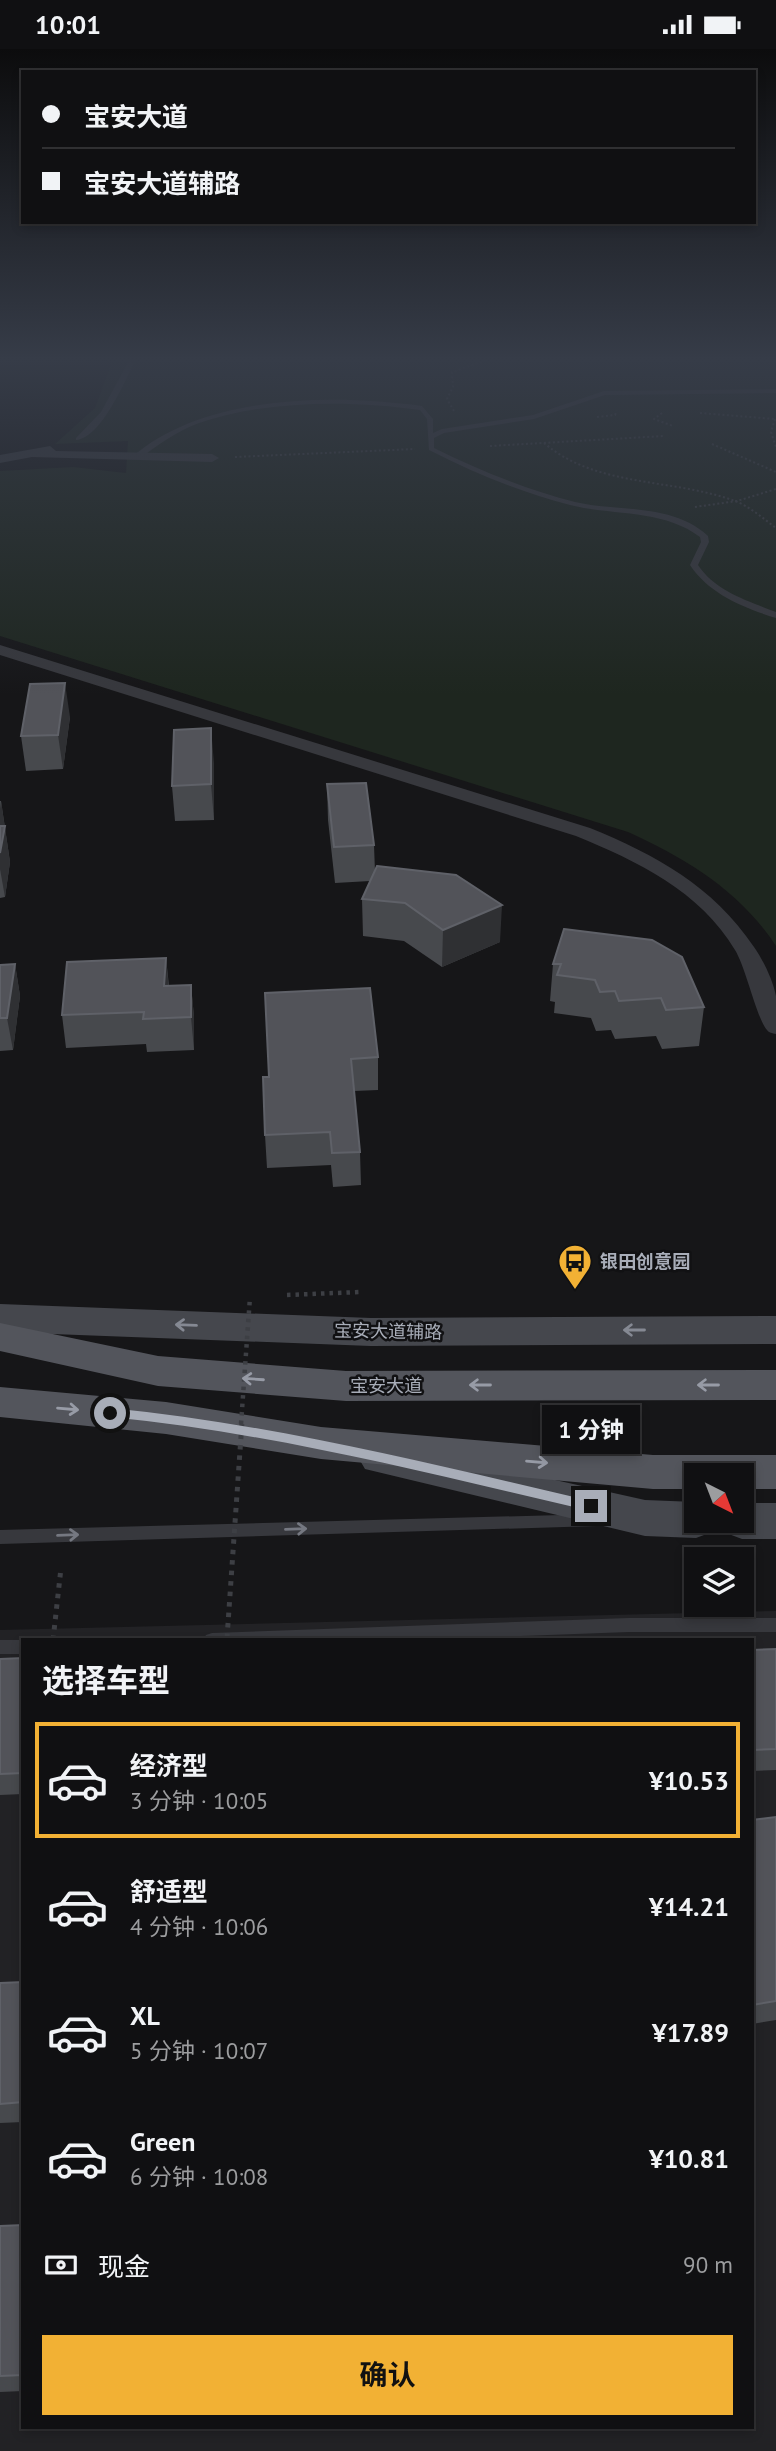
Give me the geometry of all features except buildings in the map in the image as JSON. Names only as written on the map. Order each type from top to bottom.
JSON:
[{"type":"main road","name":"宝安大道辅路","points":[[0,1318],[371,1332],[776,1329]]},
{"type":"main road","name":"宝安大道","points":[[0,1337],[158,1371],[346,1386],[776,1385]]},
{"type":"main road","points":[[0,1402],[166,1418],[321,1443],[645,1518],[684,1520]]},
{"type":"main road","points":[[321,1443],[653,1472],[776,1472]]},
{"type":"main road","points":[[754,1521],[776,1521]]},
{"type":"street","points":[[0,650],[583,832],[636,855],[682,883],[720,915],[747,953],[776,1027]]},
{"type":"lane","points":[[483,471],[599,510],[663,517],[688,524],[704,535],[705,543],[694,565],[707,581],[776,615]]},
{"type":"lane","points":[[0,1537],[645,1518]]},
{"type":"lane","points":[[238,1638],[629,1625],[776,1625]]},
{"type":"lane","points":[[0,1647],[21,1647]]},
{"type":"path","points":[[596,471],[737,501],[776,528]]},
{"type":"path","points":[[663,517],[687,509],[737,501],[776,489]]},
{"type":"path","points":[[278,1296],[360,1292]]},
{"type":"path","points":[[227,1638],[250,1297],[264,1296]]},
{"type":"path","points":[[53,1638],[61,1568]]},
{"type":"shaded area","points":[[0,471],[776,471],[776,946],[746,909],[711,879],[671,853],[628,832],[0,636]]},
{"type":"shaded area","points":[[776,1611],[776,2451],[0,2451],[0,1630],[684,1613],[684,1617],[754,1617],[754,1612]]},
{"type":"place","name":"银田创意园","points":[[575,1291]]},
{"type":"route","points":[[110,1413],[166,1418],[321,1443],[591,1506]]}]
